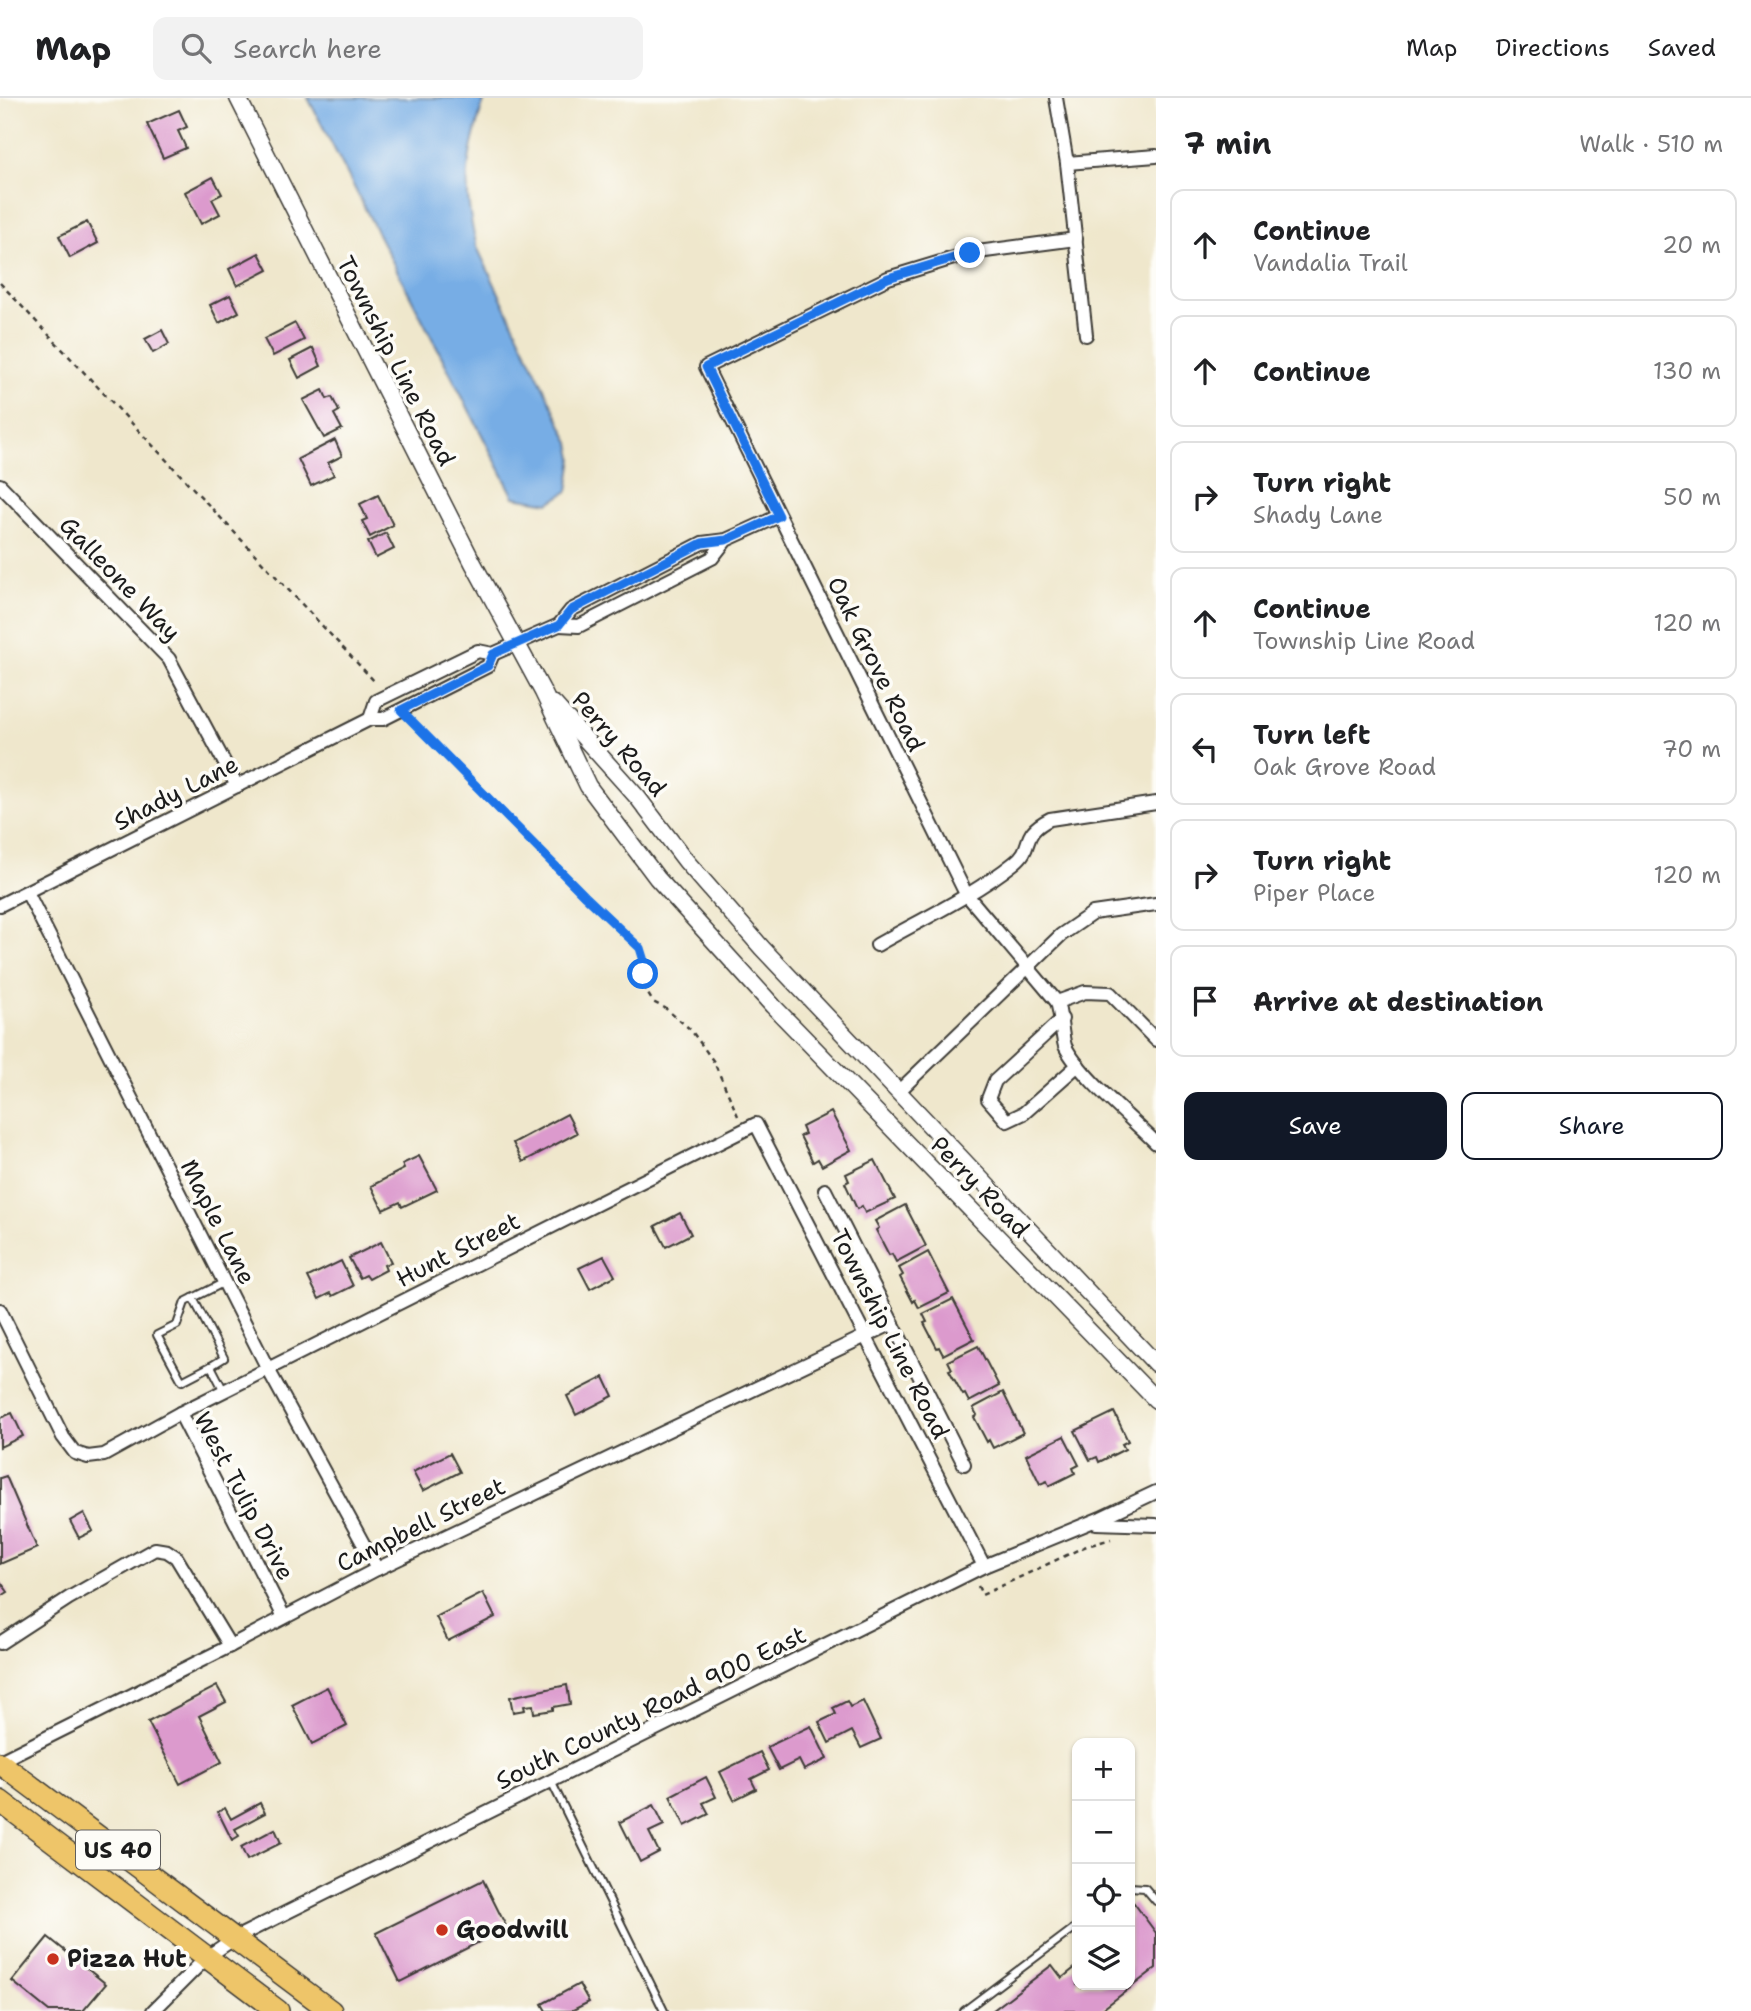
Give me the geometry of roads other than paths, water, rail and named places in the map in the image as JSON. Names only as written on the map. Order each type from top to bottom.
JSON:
[{"type":"main road","name":"US 40","points":[[0,1762],[331,2011]]},
{"type":"main road","name":"US 40","points":[[0,1801],[278,2011]]},
{"type":"street","name":"Township Line Road","points":[[238,98],[515,644],[543,692]]},
{"type":"street","points":[[1056,98],[1067,163],[1086,335]]},
{"type":"street","points":[[1067,163],[1156,156]]},
{"type":"street","name":"Oak Grove Road","points":[[1057,1002],[966,894],[706,367],[888,278],[970,253],[1076,239]]},
{"type":"street","name":"Galleone Way","points":[[0,485],[169,659],[237,786]]},
{"type":"street","points":[[515,644],[559,625],[571,610],[702,543],[726,540],[779,516]]},
{"type":"street","name":"Shady Lane","points":[[370,719],[376,701],[478,651],[493,654],[515,644]]},
{"type":"street","name":"Shady Lane","points":[[0,905],[370,719],[383,719],[488,666],[493,654]]},
{"type":"street","name":"Perry Road","points":[[543,692],[638,799],[686,861],[754,938],[1156,1364]]},
{"type":"street","name":"Perry Road","points":[[543,692],[588,786],[622,834],[686,912],[773,1006],[1156,1400]]},
{"type":"street","points":[[877,945],[1014,863],[1026,852],[1028,835],[1036,826],[1050,819],[1156,803]]},
{"type":"street","name":"Maple Lane","points":[[27,892],[268,1369],[377,1569]]},
{"type":"street","points":[[898,1092],[1061,934],[1093,913],[1156,904]]},
{"type":"street","points":[[1156,1040],[1110,993],[1086,992],[1057,1002],[1062,1019],[1064,1044],[1078,1065],[1156,1143]]},
{"type":"street","points":[[1062,1019],[995,1081],[988,1099],[1007,1121],[1024,1114],[1078,1065]]},
{"type":"street","name":"Township Line Road","points":[[756,1124],[984,1566]]},
{"type":"street","name":"Hunt Street","points":[[180,1413],[756,1124]]},
{"type":"street","points":[[825,1191],[964,1464]]},
{"type":"street","name":"West Tulip Drive","points":[[0,1310],[63,1437],[75,1453],[88,1457],[104,1455],[180,1413],[284,1617]]},
{"type":"street","name":"Campbell Street","points":[[0,1762],[377,1569],[892,1323]]},
{"type":"street","name":"South County Road 900 East","points":[[153,2011],[207,1957],[235,1938],[984,1566],[1156,1492]]},
{"type":"street","name":"South County Road 900 East","points":[[1088,1523],[1156,1525]]},
{"type":"street","points":[[0,1643],[69,1598],[155,1549],[167,1551],[176,1557],[230,1646]]},
{"type":"lane","points":[[193,1298],[224,1358],[182,1381],[158,1335],[177,1325],[185,1302],[193,1298],[225,1282]]},
{"type":"lane","points":[[211,1366],[224,1391]]},
{"type":"lane","points":[[551,1781],[664,2011]]},
{"type":"lane","points":[[1135,1887],[1145,1888],[1156,1901]]},
{"type":"lane","points":[[964,2011],[1076,1927]]},
{"type":"water","points":[[308,98],[485,98],[473,137],[468,172],[467,189],[472,226],[477,247],[570,443],[573,458],[568,491],[549,503],[514,497]]},
{"type":"place","name":"Goodwill","points":[[442,1930]]},
{"type":"place","name":"Pizza Hut","points":[[53,1959]]}]
